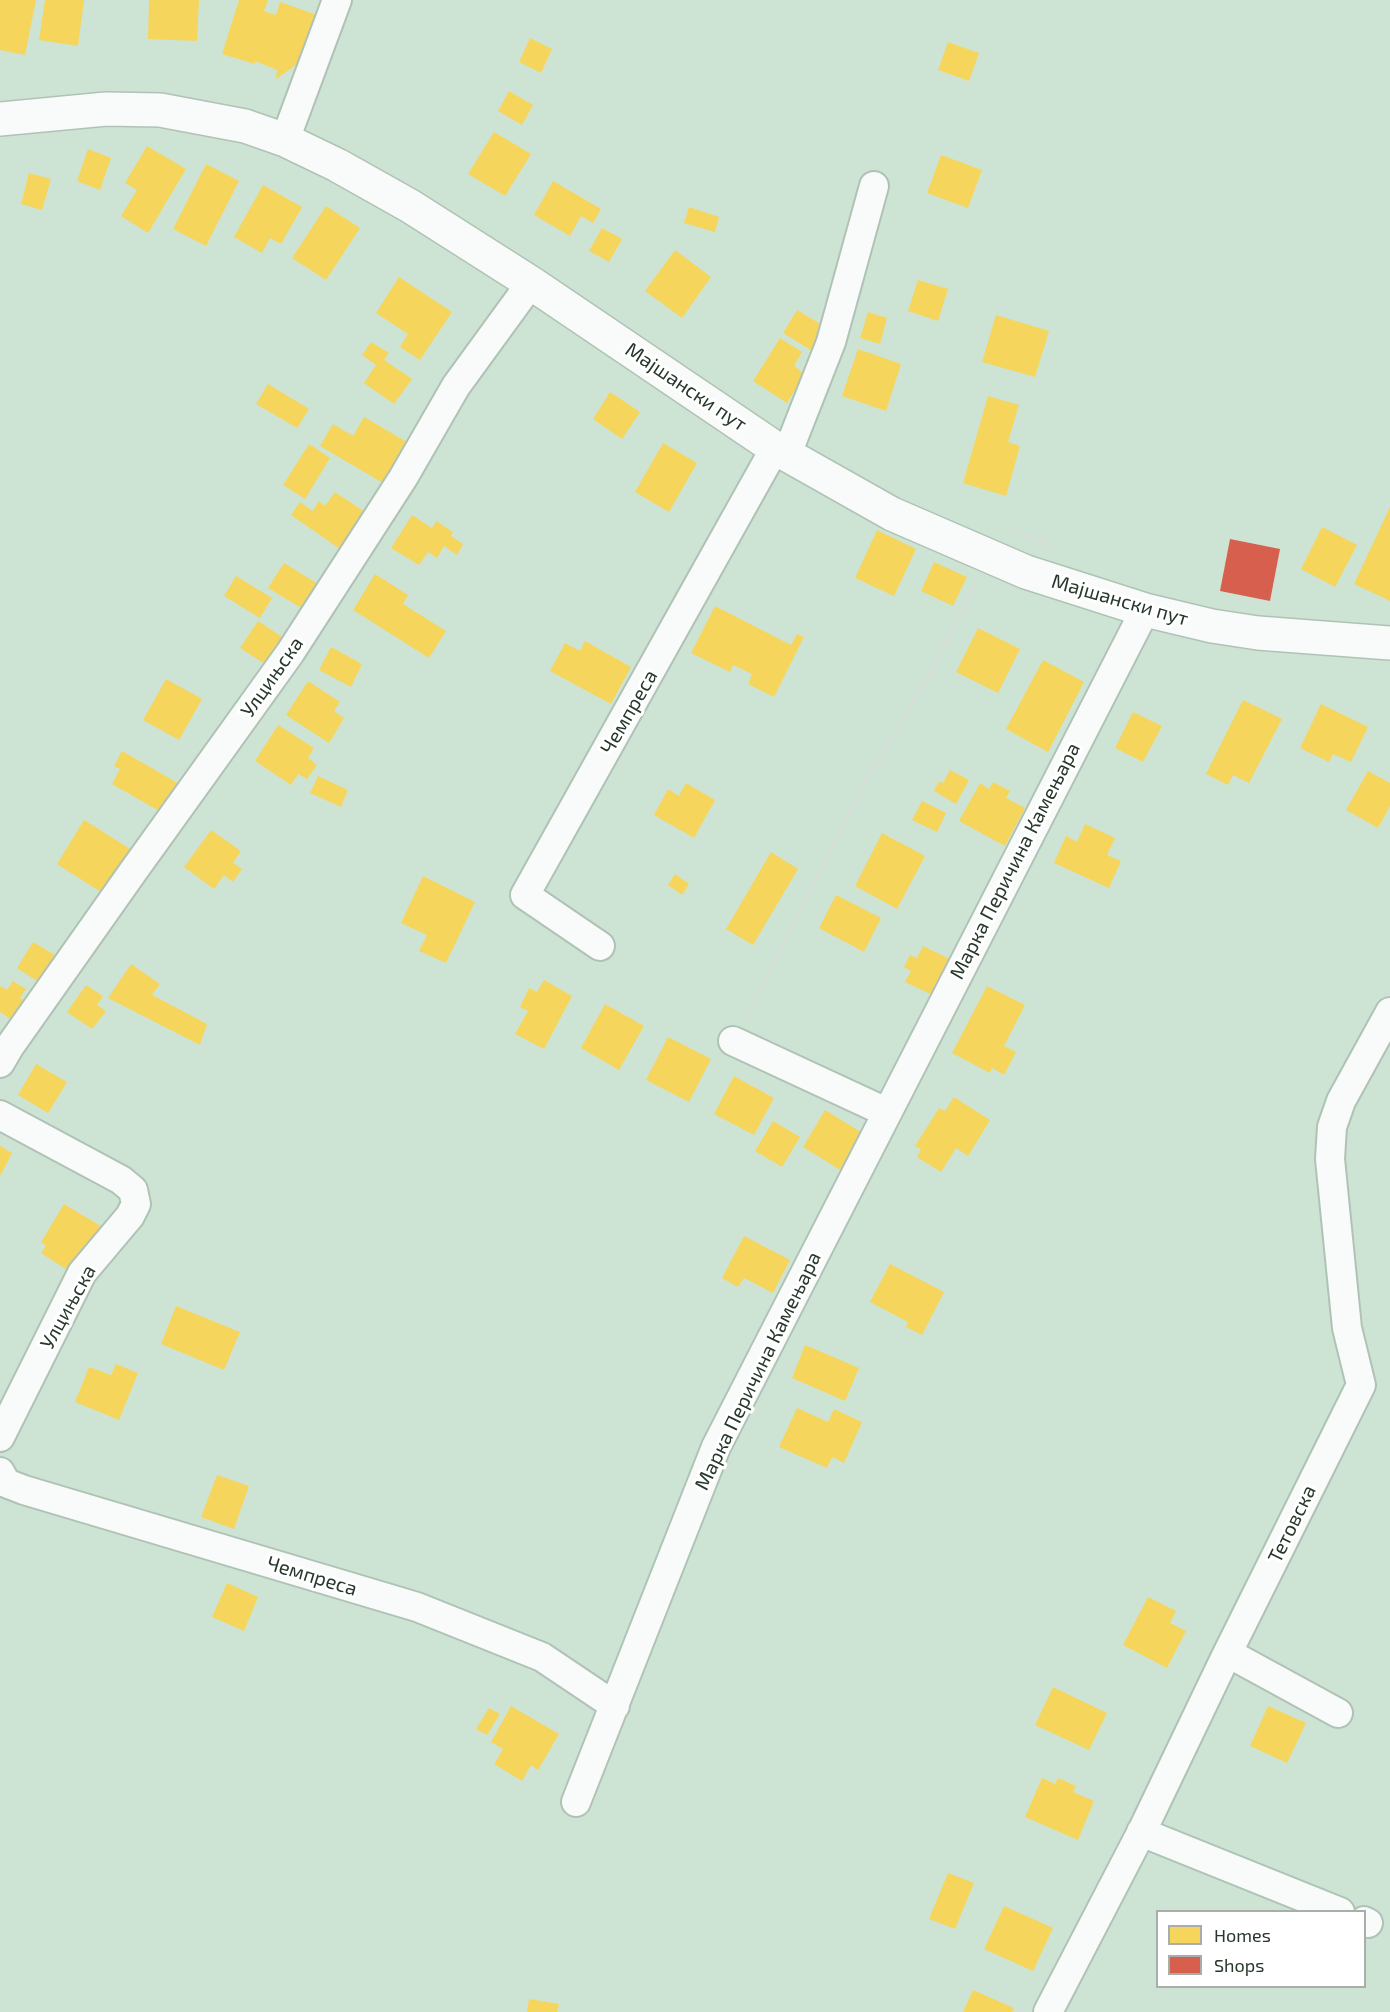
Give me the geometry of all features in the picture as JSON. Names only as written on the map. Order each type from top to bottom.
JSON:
[{"type":"street","points":[[285,140],[338,0]]},
{"type":"street","name":"Мајшански пут","points":[[0,119],[106,109],[160,110],[245,126],[285,140],[337,165],[410,206],[531,282],[781,451],[892,514],[1026,572],[1145,610],[1212,626],[1258,633],[1390,643]]},
{"type":"street","points":[[781,451],[831,342],[874,186]]},
{"type":"street","name":"Улцињска","points":[[0,1064],[10,1046],[132,873],[290,653],[403,478],[456,386],[531,282]]},
{"type":"street","name":"Чемпреса","points":[[600,946],[525,895],[655,665],[781,451]]},
{"type":"street","name":"Марка Перичина Камењара","points":[[576,1802],[716,1447],[1145,610]]},
{"type":"street","name":"Тетовска","points":[[1048,2012],[1141,1832],[1361,1385],[1347,1328],[1330,1159],[1332,1127],[1341,1101],[1390,1012]]},
{"type":"street","points":[[733,1041],[886,1112]]},
{"type":"street","name":"Улцињска","points":[[0,1115],[121,1180],[133,1190],[136,1204],[130,1216],[82,1273],[0,1437]]},
{"type":"street","name":"Чемпреса","points":[[0,1472],[6,1483],[24,1490],[428,1611],[542,1657],[615,1706]]},
{"type":"street","points":[[1228,1653],[1338,1713]]},
{"type":"street","points":[[1141,1832],[1337,1910]]},
{"type":"path","points":[[1002,526],[1066,551]]},
{"type":"path","points":[[733,1041],[872,771],[925,683],[990,556]]},
{"type":"building: Homes","points":[[0,0],[36,0],[25,55],[0,50]]},
{"type":"building: Homes","points":[[45,0],[84,0],[78,46],[39,40]]},
{"type":"building: Homes","points":[[149,0],[199,0],[197,41],[148,39]]},
{"type":"building: Homes","points":[[239,0],[268,0],[264,11],[276,15],[280,2],[317,15],[300,62],[276,79],[277,70],[255,61],[255,64],[222,54]]},
{"type":"building: Homes","points":[[530,38],[552,49],[541,73],[519,62]]},
{"type":"building: Homes","points":[[948,42],[979,53],[969,81],[938,70]]},
{"type":"building: Homes","points":[[509,91],[533,105],[522,125],[498,111]]},
{"type":"building: Homes","points":[[494,132],[531,154],[505,196],[468,174]]},
{"type":"building: Homes","points":[[147,146],[186,169],[148,233],[121,216],[137,190],[125,183]]},
{"type":"building: Homes","points":[[88,149],[111,158],[100,190],[77,181]]},
{"type":"building: Homes","points":[[941,155],[982,170],[968,208],[927,193]]},
{"type":"building: Homes","points":[[206,164],[239,181],[206,246],[173,229]]},
{"type":"building: Homes","points":[[29,173],[51,179],[42,210],[21,204]]},
{"type":"building: Homes","points":[[553,181],[601,209],[593,223],[581,216],[570,236],[534,215]]},
{"type":"building: Homes","points":[[263,185],[302,207],[281,244],[270,238],[262,253],[234,237]]},
{"type":"building: Homes","points":[[326,206],[360,228],[326,280],[292,258]]},
{"type":"building: Homes","points":[[689,207],[719,217],[715,232],[684,223]]},
{"type":"building: Homes","points":[[602,228],[622,239],[609,262],[589,251]]},
{"type":"building: Homes","points":[[675,250],[711,277],[682,318],[645,291]]},
{"type":"building: Homes","points":[[399,277],[452,312],[420,360],[400,347],[408,334],[376,313]]},
{"type":"building: Homes","points":[[918,280],[948,289],[938,321],[908,311]]},
{"type":"building: Homes","points":[[797,310],[832,331],[817,354],[783,333]]},
{"type":"building: Homes","points":[[868,312],[887,318],[880,344],[860,338]]},
{"type":"building: Homes","points":[[996,315],[1049,331],[1035,377],[982,362]]},
{"type":"building: Homes","points":[[780,338],[802,352],[794,366],[805,374],[787,403],[753,381]]},
{"type":"building: Homes","points":[[371,342],[389,353],[384,360],[412,379],[394,404],[364,383],[376,365],[362,355]]},
{"type":"building: Homes","points":[[858,349],[901,364],[886,411],[842,396]]},
{"type":"building: Homes","points":[[268,384],[309,409],[297,428],[256,404]]},
{"type":"building: Homes","points":[[610,392],[640,412],[622,439],[593,419]]},
{"type":"building: Homes","points":[[988,396],[1019,405],[1008,442],[1020,446],[1006,496],[963,483]]},
{"type":"building: Homes","points":[[364,417],[407,442],[383,483],[320,446],[333,424],[353,436]]},
{"type":"building: Homes","points":[[663,443],[697,463],[669,512],[635,492]]},
{"type":"building: Homes","points":[[309,444],[330,458],[305,499],[283,485]]},
{"type":"building: Homes","points":[[335,492],[365,512],[340,549],[291,515],[300,502],[313,511],[319,501],[325,506]]},
{"type":"building: Homes","points":[[1390,507],[1390,601],[1354,584]]},
{"type":"building: Homes","points":[[412,515],[432,528],[436,521],[453,532],[451,536],[463,544],[457,555],[444,546],[437,558],[428,552],[419,565],[391,548]]},
{"type":"building: Homes","points":[[1322,527],[1357,545],[1335,587],[1301,569]]},
{"type":"building: Homes","points":[[877,530],[916,549],[894,596],[855,578]]},
{"type":"building: Homes","points":[[934,562],[967,577],[953,606],[921,591]]},
{"type":"building: Homes","points":[[284,563],[318,584],[303,609],[268,588]]},
{"type":"building: Homes","points":[[375,574],[408,595],[403,604],[446,631],[429,658],[353,610]]},
{"type":"building: Homes","points":[[236,576],[272,598],[260,618],[224,596]]},
{"type":"building: Homes","points":[[715,606],[791,645],[797,634],[804,637],[774,697],[748,684],[752,674],[733,665],[730,672],[691,653]]},
{"type":"building: Homes","points":[[258,621],[290,642],[273,669],[240,648]]},
{"type":"building: Homes","points":[[978,628],[1020,649],[998,693],[956,672]]},
{"type":"building: Homes","points":[[585,641],[631,667],[611,704],[550,671],[565,643],[580,651]]},
{"type":"building: Homes","points":[[331,647],[362,664],[351,687],[319,670]]},
{"type":"building: Homes","points":[[1043,660],[1084,682],[1048,752],[1006,729]]},
{"type":"building: Homes","points":[[166,679],[202,699],[179,740],[143,720]]},
{"type":"building: Homes","points":[[308,681],[340,702],[334,711],[344,718],[329,743],[286,715]]},
{"type":"building: Homes","points":[[1243,700],[1282,719],[1249,783],[1233,775],[1228,785],[1206,774]]},
{"type":"building: Homes","points":[[1321,704],[1368,727],[1351,762],[1333,754],[1329,762],[1300,748]]},
{"type":"building: Homes","points":[[1133,712],[1162,726],[1143,762],[1115,748]]},
{"type":"building: Homes","points":[[278,725],[314,748],[308,758],[317,765],[307,779],[298,774],[291,785],[255,761]]},
{"type":"building: Homes","points":[[122,751],[183,786],[166,815],[112,784],[120,769],[114,766]]},
{"type":"building: Homes","points":[[950,770],[969,780],[956,804],[934,791],[939,781],[943,783]]},
{"type":"building: Homes","points":[[1368,771],[1390,783],[1390,806],[1378,828],[1346,810]]},
{"type":"building: Homes","points":[[318,776],[348,790],[341,807],[310,793]]},
{"type":"building: Homes","points":[[993,782],[1010,791],[1006,798],[1025,808],[1005,846],[959,821],[980,783],[989,789]]},
{"type":"building: Homes","points":[[686,783],[715,800],[694,838],[654,815],[668,789],[679,796]]},
{"type":"building: Homes","points":[[922,801],[946,813],[937,832],[912,820]]},
{"type":"building: Homes","points":[[84,820],[135,852],[107,896],[57,864]]},
{"type":"building: Homes","points":[[1085,824],[1115,838],[1107,855],[1121,861],[1109,888],[1054,863],[1066,836],[1077,842]]},
{"type":"building: Homes","points":[[211,830],[241,851],[233,863],[242,869],[233,882],[224,875],[214,889],[184,867]]},
{"type":"building: Homes","points":[[882,833],[925,856],[897,909],[855,886]]},
{"type":"building: Homes","points":[[771,852],[798,869],[753,945],[726,929]]},
{"type":"building: Homes","points":[[675,874],[689,884],[682,895],[668,885]]},
{"type":"building: Homes","points":[[423,876],[475,902],[446,963],[419,951],[427,935],[401,923]]},
{"type":"building: Homes","points":[[836,895],[881,918],[864,952],[819,928]]},
{"type":"building: Homes","points":[[33,942],[65,961],[48,988],[17,968]]},
{"type":"building: Homes","points":[[923,946],[958,963],[941,999],[905,982],[911,971],[904,967],[910,955],[917,958]]},
{"type":"building: Homes","points":[[131,964],[160,984],[152,995],[207,1024],[200,1045],[108,998]]},
{"type":"building: Homes","points":[[544,980],[572,996],[544,1049],[515,1034],[528,1011],[520,1007],[529,988],[537,992]]},
{"type":"building: Homes","points":[[13,981],[26,989],[20,998],[30,1005],[18,1024],[0,1012],[0,986],[7,990]]},
{"type":"building: Homes","points":[[86,985],[103,996],[97,1005],[106,1011],[92,1029],[67,1012]]},
{"type":"building: Homes","points":[[987,986],[1025,1005],[1004,1046],[1016,1052],[1004,1075],[992,1068],[990,1073],[952,1053]]},
{"type":"building: Homes","points":[[605,1004],[644,1026],[619,1070],[581,1048]]},
{"type":"building: Homes","points":[[668,1037],[711,1059],[689,1102],[646,1080]]},
{"type":"building: Homes","points":[[36,1064],[67,1082],[48,1113],[18,1095]]},
{"type":"building: Homes","points":[[734,1076],[774,1098],[754,1135],[714,1114]]},
{"type":"building: Homes","points":[[954,1097],[990,1120],[968,1156],[956,1148],[941,1172],[917,1157],[921,1149],[915,1146],[939,1108],[945,1111]]},
{"type":"building: Homes","points":[[825,1110],[869,1137],[847,1174],[803,1147]]},
{"type":"building: Homes","points":[[773,1121],[800,1137],[782,1167],[755,1151]]},
{"type":"building: Homes","points":[[0,1146],[12,1153],[0,1176]]},
{"type":"building: Homes","points":[[64,1204],[104,1228],[75,1275],[41,1253],[46,1246],[41,1242]]},
{"type":"building: Homes","points":[[744,1236],[790,1260],[773,1293],[744,1278],[738,1287],[722,1278]]},
{"type":"building: Homes","points":[[890,1264],[944,1292],[922,1335],[906,1327],[908,1322],[870,1302]]},
{"type":"building: Homes","points":[[176,1306],[240,1332],[224,1370],[161,1344]]},
{"type":"building: Homes","points":[[805,1345],[859,1368],[845,1401],[792,1378]]},
{"type":"building: Homes","points":[[116,1364],[138,1373],[119,1420],[75,1402],[89,1367],[111,1375]]},
{"type":"building: Homes","points":[[797,1408],[828,1422],[834,1409],[862,1422],[844,1463],[832,1457],[827,1468],[779,1447]]},
{"type":"building: Homes","points":[[217,1475],[249,1486],[234,1529],[201,1517]]},
{"type":"building: Homes","points":[[227,1583],[258,1597],[244,1631],[212,1617]]},
{"type":"building: Homes","points":[[1148,1597],[1176,1611],[1170,1623],[1186,1631],[1167,1668],[1123,1645]]},
{"type":"building: Homes","points":[[1053,1687],[1107,1713],[1089,1750],[1035,1725]]},
{"type":"building: Homes","points":[[511,1706],[559,1734],[538,1770],[531,1765],[522,1781],[494,1764],[503,1749],[491,1742]]},
{"type":"building: Homes","points":[[1268,1706],[1306,1723],[1287,1763],[1250,1746]]},
{"type":"building: Homes","points":[[489,1708],[500,1714],[487,1735],[476,1729]]},
{"type":"building: Homes","points":[[1042,1778],[1055,1784],[1058,1778],[1076,1786],[1073,1792],[1094,1801],[1078,1840],[1025,1817]]},
{"type":"building: Homes","points":[[948,1873],[974,1883],[955,1929],[929,1919]]},
{"type":"building: Homes","points":[[1004,1906],[1053,1928],[1033,1971],[984,1949]]},
{"type":"building: Homes","points":[[973,1990],[1014,2008],[1012,2012],[963,2012]]},
{"type":"building: Homes","points":[[529,1999],[559,2004],[557,2012],[527,2012]]},
{"type":"building: Shops","points":[[1230,539],[1280,549],[1270,601],[1220,591]]}]
